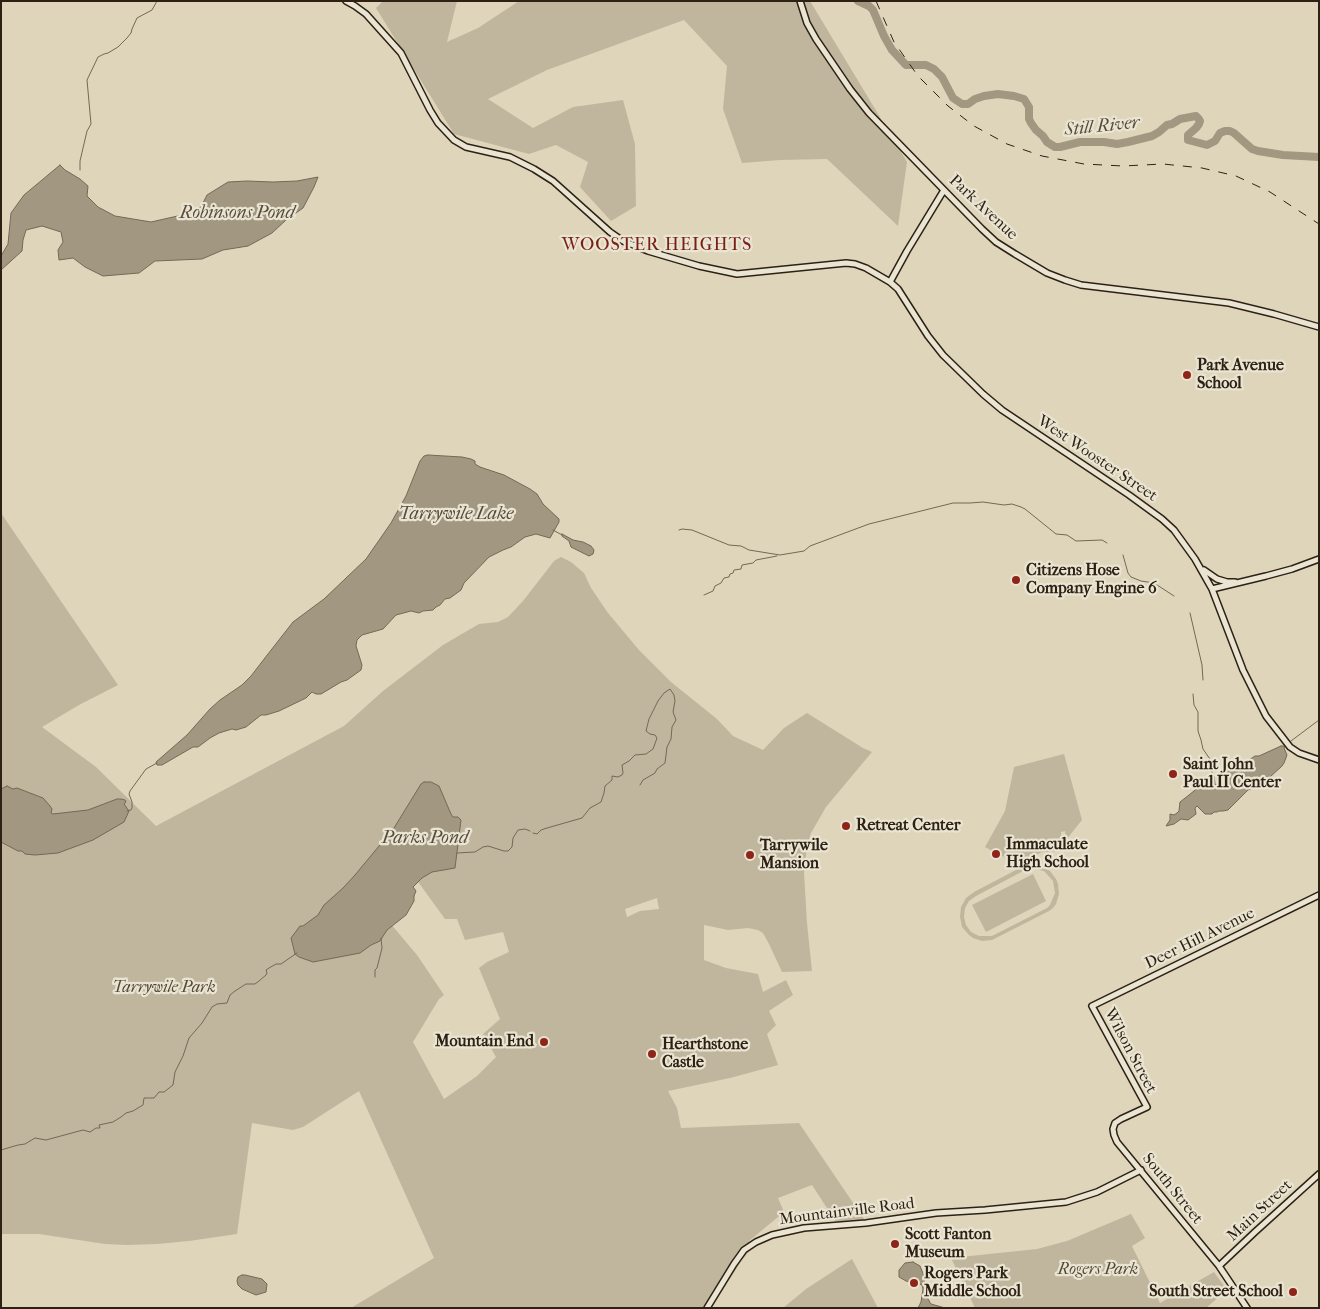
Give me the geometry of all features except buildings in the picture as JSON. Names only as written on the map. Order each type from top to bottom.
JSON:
[{"type":"street","points":[[346,1],[366,14],[401,53],[430,110],[438,123],[454,140],[466,147],[510,157],[534,169],[553,181],[610,232],[623,241],[648,251],[699,266],[737,274],[846,263],[855,264],[890,282],[906,251],[944,190]]},
{"type":"street","name":"Park Avenue","points":[[800,1],[807,23],[816,40],[859,101],[880,125],[996,242],[1033,265],[1065,280],[1081,285],[1229,303],[1319,327]]},
{"type":"street","name":"West Wooster Street","points":[[890,282],[898,289],[928,336],[943,355],[983,394],[1002,410],[1129,495],[1174,530],[1200,567],[1212,589],[1243,670],[1266,716],[1290,747],[1299,753],[1319,760]]},
{"type":"street","points":[[1212,589],[1292,569],[1319,559]]},
{"type":"street","points":[[1200,567],[1209,574],[1227,582],[1245,582]]},
{"type":"street","name":"Deer Hill Avenue","points":[[1092,1006],[1282,914],[1319,894]]},
{"type":"street","name":"Wilson Street","points":[[1092,1006],[1147,1107],[1131,1114]]},
{"type":"street","name":"South Street","points":[[1131,1114],[1121,1118],[1115,1124],[1113,1129],[1117,1142],[1219,1266],[1246,1308]]},
{"type":"street","name":"Mountainville Road","points":[[707,1308],[744,1250],[760,1239],[772,1235],[804,1228],[866,1223],[936,1213],[1066,1202],[1097,1192],[1141,1170]]},
{"type":"street","name":"Main Street","points":[[1219,1266],[1319,1174]]},
{"type":"green space","points":[[383,1],[457,1],[447,42],[478,28],[519,1],[810,1],[907,162],[898,226],[827,159],[742,163],[723,109],[727,66],[684,20],[547,70],[488,99],[533,128],[573,107],[623,100],[635,144],[636,206],[611,221],[580,187],[588,162],[556,145],[529,154],[454,134],[376,8]]},
{"type":"green space","name":"Tarrywile Park","points":[[1,513],[118,685],[42,727],[96,767],[156,826],[344,726],[383,691],[443,645],[479,624],[498,622],[508,617],[554,561],[561,557],[571,562],[584,573],[591,588],[608,613],[639,650],[671,682],[717,719],[733,736],[763,750],[784,728],[807,713],[872,752],[826,807],[811,833],[807,847],[804,872],[812,971],[782,972],[763,933],[758,930],[748,928],[728,930],[704,925],[704,960],[726,968],[758,974],[763,992],[786,980],[793,995],[769,1011],[776,1025],[767,1034],[778,1065],[730,1078],[668,1091],[677,1108],[681,1128],[799,1123],[866,1222],[838,1225],[812,1185],[778,1198],[784,1212],[749,1241],[752,1248],[711,1308],[351,1308],[434,1258],[359,1091],[303,1127],[293,1130],[252,1123],[237,1234],[189,1241],[126,1245],[105,1244],[39,1234],[1,1234]],"holes":[[[416,879],[445,919],[457,919],[465,940],[503,932],[509,952],[487,962],[479,968],[500,1019],[483,1034],[496,1057],[477,1076],[444,1099],[413,1042],[439,999],[444,995],[417,955],[390,923]],[[657,898],[659,909],[640,911],[627,917],[625,909]]]},
{"type":"green space","points":[[1064,754],[1082,820],[1066,840],[1065,831],[1061,832],[1062,851],[1043,852],[1027,858],[1012,860],[985,847],[1005,811],[1014,767]]},
{"type":"green space","points":[[1037,859],[1039,863],[1036,865],[1050,871],[1056,879],[1059,894],[1056,904],[1049,911],[992,940],[982,941],[969,935],[962,927],[960,917],[961,907],[966,898]],"holes":[[[1027,869],[1044,871],[1053,881],[1055,893],[1047,908],[992,936],[979,936],[971,932],[966,925],[964,917],[965,908],[969,901]]]},
{"type":"green space","points":[[1033,874],[1046,901],[986,932],[972,905]]},
{"type":"green space","name":"Rogers Park","points":[[1131,1214],[1145,1238],[1132,1246],[1160,1303],[1214,1272],[1227,1290],[1206,1308],[975,1308],[951,1258],[1037,1249],[1067,1241]]},
{"type":"green space","points":[[852,1259],[878,1308],[783,1308],[806,1289]]},
{"type":"water","name":"Robinsons Pond","points":[[60,165],[88,186],[87,196],[98,207],[115,216],[151,222],[182,215],[201,207],[207,195],[228,182],[297,181],[318,177],[303,208],[272,233],[248,246],[223,250],[202,259],[155,261],[139,273],[103,276],[85,267],[73,258],[59,260],[58,250],[63,242],[61,232],[42,226],[26,230],[22,251],[1,270],[1,256],[8,244],[11,213],[24,195]]},
{"type":"water","name":"Tarrywile Lake","points":[[424,456],[471,459],[480,467],[504,475],[530,489],[537,494],[543,504],[559,519],[550,538],[536,534],[525,537],[511,547],[489,557],[464,583],[461,590],[450,598],[445,599],[433,610],[419,613],[411,611],[396,615],[383,629],[362,635],[357,640],[356,646],[362,665],[361,670],[347,680],[321,694],[312,692],[306,698],[279,711],[261,715],[246,727],[219,733],[198,747],[193,747],[162,765],[157,765],[156,762],[187,735],[210,709],[251,676],[293,622],[324,599],[366,559],[391,523],[406,496],[420,461]]},
{"type":"water","points":[[562,534],[591,546],[594,550],[593,554],[589,556],[571,547],[569,541]]},
{"type":"water","points":[[1285,746],[1287,755],[1282,766],[1267,782],[1248,790],[1228,810],[1205,814],[1197,806],[1195,808],[1196,814],[1188,820],[1181,819],[1174,824],[1166,826],[1170,820],[1170,814],[1174,815],[1179,811],[1180,802],[1205,782],[1209,782],[1212,785],[1212,776],[1214,776],[1216,785],[1218,783],[1217,777],[1223,772],[1255,756]]},
{"type":"water","name":"Parks Pond","points":[[424,782],[431,782],[439,786],[451,814],[453,817],[458,817],[461,820],[455,868],[432,872],[422,878],[413,887],[416,891],[414,901],[406,915],[387,930],[380,941],[360,953],[313,962],[299,957],[295,954],[291,938],[300,926],[303,926],[318,915],[324,905],[355,875],[394,828]]},
{"type":"water","points":[[7,786],[43,798],[52,809],[51,813],[53,814],[88,810],[117,799],[125,800],[124,804],[129,811],[124,822],[93,840],[58,853],[25,854],[1,842],[1,789]]},
{"type":"water","points":[[913,1262],[920,1266],[924,1276],[925,1294],[931,1304],[945,1308],[918,1308],[921,1302],[922,1285],[899,1277],[899,1270],[905,1263]]},
{"type":"water","points":[[242,1275],[262,1279],[267,1284],[266,1292],[256,1295],[242,1289],[237,1281],[238,1277]]},
{"type":"waterway","points":[[80,170],[80,161],[87,131],[91,124],[87,80],[98,57],[118,47],[131,33],[137,18],[152,10],[157,1]]},
{"type":"waterway","name":"Still River","points":[[858,1],[873,10],[892,50],[906,65],[926,65],[934,69],[942,77],[953,98],[962,104],[968,104],[984,96],[998,94],[1024,99],[1029,107],[1031,123],[1047,142],[1055,147],[1080,142],[1117,144],[1128,142],[1152,136],[1167,125],[1180,119],[1196,116],[1200,121],[1196,128],[1188,135],[1188,140],[1207,145],[1215,141],[1220,133],[1230,131],[1252,149],[1258,151],[1283,155],[1319,157]]},
{"type":"waterway","points":[[679,530],[692,530],[729,545],[780,555],[804,551],[810,546],[869,524],[953,503],[983,502],[1004,505],[1012,504],[1021,507],[1056,534],[1067,535],[1076,541],[1102,540],[1107,543]]},
{"type":"waterway","points":[[553,530],[562,535]]},
{"type":"waterway","points":[[1123,555],[1131,577],[1154,583],[1174,596]]},
{"type":"waterway","points":[[704,595],[713,591],[715,586],[721,583],[724,578],[729,577],[734,570],[741,569],[742,565],[777,556]]},
{"type":"waterway","points":[[1190,613],[1202,665],[1203,680]]},
{"type":"waterway","points":[[533,833],[537,834],[541,830],[582,818],[590,808],[601,802],[605,786],[612,780],[612,776],[618,777],[622,775],[622,765],[635,755],[646,754],[653,749],[657,738],[646,731],[649,719],[658,701],[670,689],[674,695],[673,712],[676,720],[672,727],[665,763],[655,773],[643,780],[640,785]]},
{"type":"waterway","points":[[1193,694],[1194,705],[1198,712],[1198,731],[1203,749],[1212,762],[1211,769],[1213,775]]},
{"type":"waterway","points":[[1291,741],[1319,720]]},
{"type":"waterway","points":[[127,811],[132,808],[130,791],[146,769],[157,763]]},
{"type":"waterway","points":[[457,853],[475,852],[488,846],[508,851],[512,847],[513,838],[518,830],[525,829],[530,831]]},
{"type":"waterway","points":[[375,977],[375,970],[382,948],[381,938]]},
{"type":"waterway","points":[[1,1150],[25,1144],[35,1138],[46,1140],[83,1130],[90,1132],[100,1128],[99,1125],[113,1122],[143,1105],[144,1098],[154,1098],[159,1092],[164,1092],[173,1085],[175,1072],[189,1038],[202,1023],[212,1007],[217,1004],[227,1003],[230,995],[235,991],[246,984],[255,984],[266,975],[266,970],[276,964],[281,964],[297,953]]},
{"type":"railway","points":[[876,1],[894,42],[918,76],[948,106],[974,126],[1007,144],[1042,156],[1084,164],[1123,166],[1163,164],[1202,168],[1236,176],[1270,192],[1319,224]]},
{"type":"place","name":"Park Avenue School","points":[[1187,375]]},
{"type":"place","name":"Citizens Hose Company Engine 6","points":[[1016,580]]},
{"type":"place","name":"Saint John Paul II Center","points":[[1173,774]]},
{"type":"place","name":"Retreat Center","points":[[846,826]]},
{"type":"place","name":"Immaculate High School","points":[[996,854]]},
{"type":"place","name":"Tarrywile Mansion","points":[[750,855]]},
{"type":"place","name":"Mountain End","points":[[544,1042]]},
{"type":"place","name":"Hearthstone Castle","points":[[652,1054]]},
{"type":"place","name":"Scott Fanton Museum","points":[[895,1244]]},
{"type":"place","name":"Rogers Park Middle School","points":[[914,1283]]},
{"type":"place","name":"South Street School","points":[[1293,1292]]},
{"type":"district","name":"WOOSTER HEIGHTS","points":[[657,246]]}]
